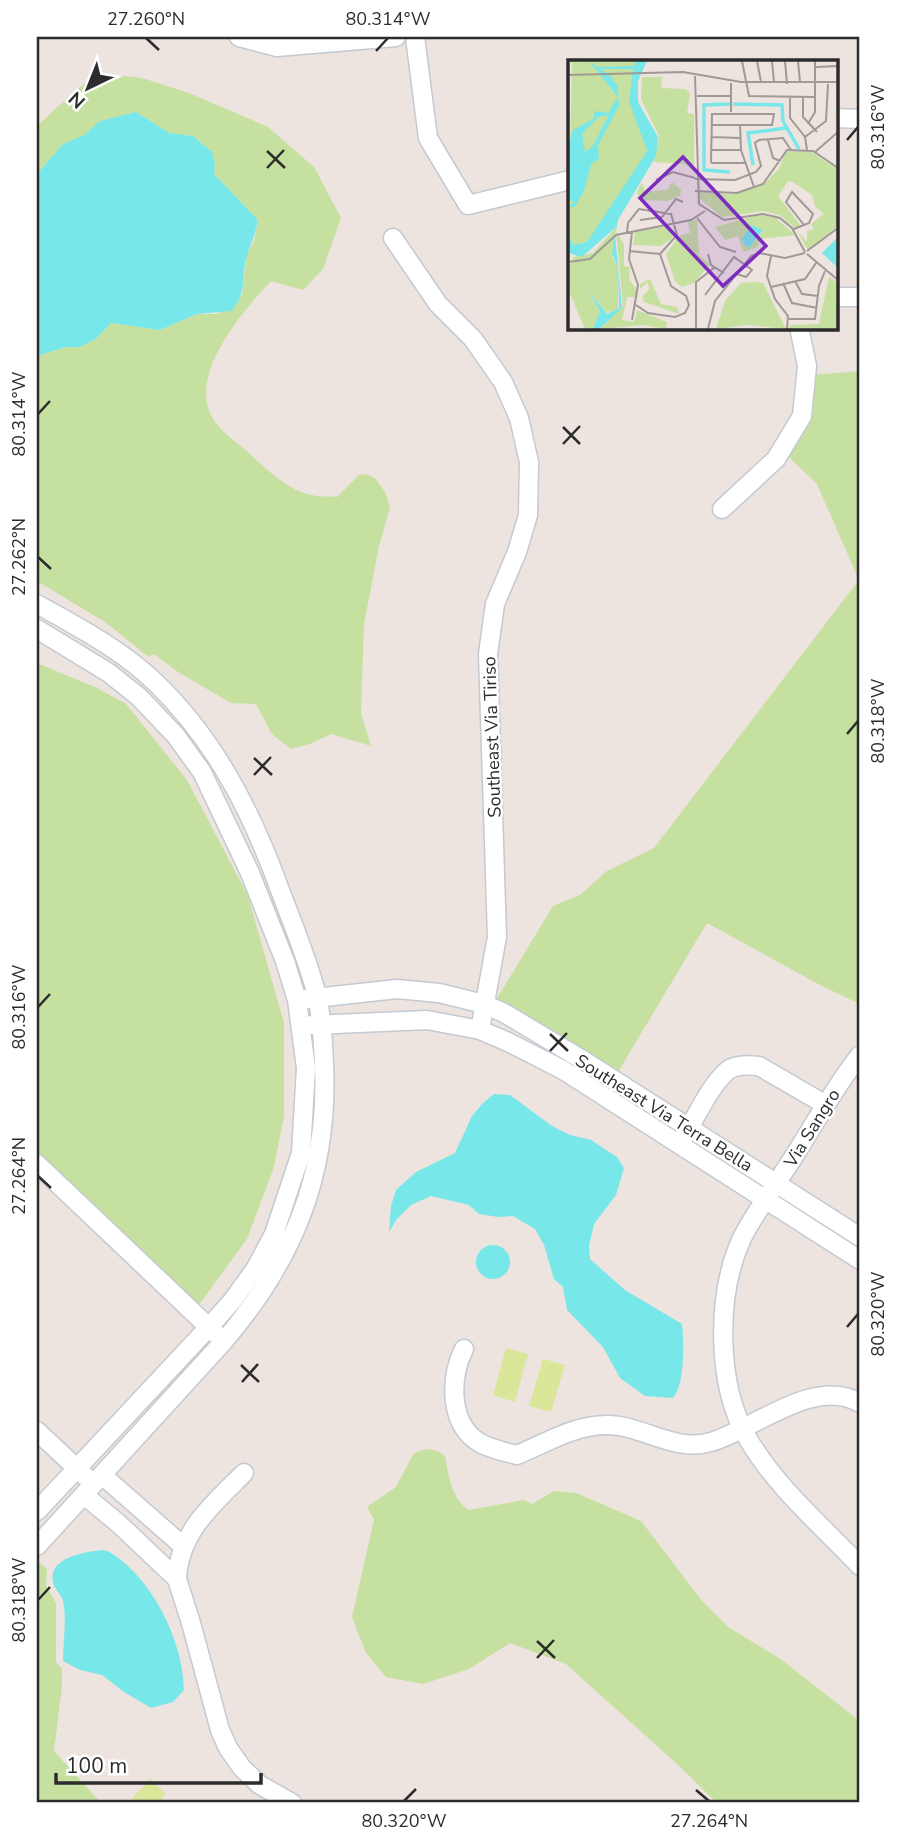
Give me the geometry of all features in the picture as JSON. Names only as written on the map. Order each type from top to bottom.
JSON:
[{"type":"street","points":[[239,37],[277,47],[396,37]]},
{"type":"street","points":[[415,37],[428,138],[468,205],[568,180]]},
{"type":"street","points":[[838,118],[860,118]]},
{"type":"street","name":"Southeast Via Tiriso","points":[[393,239],[438,304],[473,339],[503,382],[519,418],[529,462],[528,515],[517,552],[495,604],[488,654],[497,937],[480,1030]]},
{"type":"street","points":[[838,297],[860,297]]},
{"type":"street","points":[[722,509],[776,459],[802,416],[807,366],[799,329]]},
{"type":"street","points":[[37,604],[121,653],[164,692],[192,722],[219,758],[239,793],[271,864],[305,957],[322,1024],[326,1091],[319,1161],[309,1198],[291,1243],[268,1283],[224,1341],[37,1546]]},
{"type":"street","points":[[37,629],[108,673],[139,697],[176,736],[202,772],[250,873],[285,961],[297,1000],[306,1068],[301,1153],[274,1234],[256,1268],[209,1328],[37,1511]]},
{"type":"street","name":"Southeast Via Terra Bella","points":[[297,1000],[397,989],[439,993],[484,1004],[504,1013],[860,1237]]},
{"type":"street","name":"Southeast Via Terra Bella","points":[[302,1026],[427,1020],[480,1030],[563,1070],[860,1260]]},
{"type":"street","name":"Via Sangro","points":[[860,1055],[742,1238],[728,1282],[722,1333],[727,1384],[747,1438],[780,1483],[860,1566]]},
{"type":"street","points":[[679,1145],[715,1085],[729,1069],[747,1065],[759,1066],[826,1105]]},
{"type":"street","points":[[37,1164],[224,1341]]},
{"type":"street","points":[[464,1349],[455,1366],[455,1405],[465,1427],[478,1442],[517,1455],[578,1428],[610,1425],[681,1444],[710,1443],[803,1401],[830,1395],[860,1403]]},
{"type":"street","points":[[37,1431],[93,1485],[183,1546]]},
{"type":"street","points":[[244,1473],[202,1516],[183,1546],[177,1566],[177,1579],[220,1730],[228,1748],[242,1768],[260,1785],[292,1803]]},
{"type":"street","points":[[93,1485],[119,1524],[177,1579]]},
{"type":"green space","points":[[99,73],[142,78],[189,93],[268,127],[314,167],[341,218],[323,269],[303,290],[271,281],[246,309],[221,346],[212,365],[207,384],[207,403],[221,429],[270,472],[294,489],[314,496],[337,497],[359,475],[367,474],[375,478],[385,492],[390,507],[379,546],[364,624],[361,713],[371,746],[331,734],[291,749],[272,734],[256,704],[231,703],[178,672],[154,654],[149,657],[105,622],[37,581],[37,356],[66,347],[80,347],[96,339],[111,323],[160,330],[197,314],[218,314],[242,296],[247,253],[254,241],[258,220],[214,174],[212,152],[193,136],[169,133],[136,112],[100,121],[85,135],[63,144],[37,174],[37,126]]},
{"type":"green space","points":[[860,371],[860,1004],[707,923],[618,1072],[548,1028],[496,1000],[553,906],[580,895],[607,871],[654,848],[859,580],[817,484],[787,455],[813,375]]},
{"type":"green space","points":[[37,663],[97,688],[126,704],[187,780],[248,896],[284,1023],[284,1116],[274,1167],[247,1239],[198,1306],[37,1153]]},
{"type":"green space","points":[[506,1348],[528,1354],[515,1402],[493,1395]]},
{"type":"green space","points":[[543,1359],[565,1365],[551,1412],[529,1406]]},
{"type":"green space","points":[[426,1449],[438,1451],[445,1456],[449,1478],[458,1500],[469,1510],[524,1500],[532,1504],[554,1491],[576,1493],[641,1521],[702,1601],[728,1627],[782,1660],[857,1719],[860,1732],[860,1803],[717,1803],[566,1664],[510,1643],[469,1669],[423,1684],[386,1677],[366,1653],[352,1617],[374,1520],[367,1507],[396,1487],[414,1453]]},
{"type":"green space","points":[[37,1561],[47,1569],[46,1586],[56,1603],[56,1662],[62,1669],[54,1751],[101,1803],[37,1803]]},
{"type":"green space","points":[[150,1779],[166,1794],[158,1803],[128,1803]]},
{"type":"water","points":[[136,112],[169,133],[193,136],[212,152],[214,174],[258,220],[246,260],[240,297],[231,311],[197,314],[160,330],[111,323],[96,339],[80,347],[66,347],[37,356],[37,174],[63,144],[84,135],[100,121]]},
{"type":"water","points":[[494,1094],[510,1095],[552,1126],[570,1135],[591,1140],[617,1157],[624,1168],[616,1195],[594,1224],[589,1246],[590,1259],[625,1290],[682,1324],[682,1373],[673,1398],[645,1396],[620,1378],[603,1347],[567,1310],[563,1287],[554,1279],[544,1245],[535,1229],[513,1216],[479,1214],[469,1205],[431,1196],[411,1205],[396,1220],[389,1232],[391,1206],[396,1190],[416,1172],[455,1153],[472,1116]]},
{"type":"water","points":[[493,1245],[505,1250],[510,1262],[505,1274],[493,1279],[481,1274],[476,1262],[481,1250]]},
{"type":"water","points":[[102,1550],[114,1555],[134,1572],[166,1619],[179,1654],[184,1690],[173,1702],[151,1708],[102,1675],[80,1670],[63,1661],[64,1608],[54,1585],[53,1574],[56,1567],[69,1557]]}]
